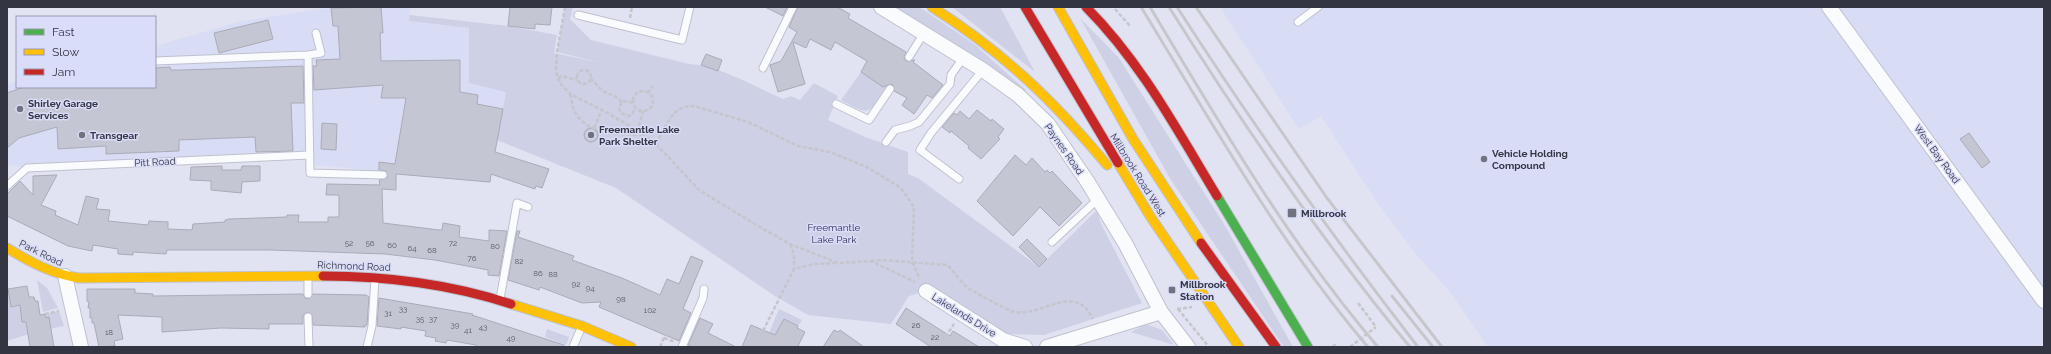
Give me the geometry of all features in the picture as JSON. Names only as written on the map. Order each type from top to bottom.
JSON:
[{"type":"main road","points":[[932,7],[984,43],[1064,115],[1150,216]]},
{"type":"main road","name":"Millbrook Road West","points":[[1058,7],[1075,40],[1142,154],[1193,233],[1230,286],[1276,347]]},
{"type":"main road","points":[[1086,7],[1125,48],[1167,113],[1308,347]]},
{"type":"main road","name":"Millbrook Road West","points":[[1026,8],[1150,216],[1208,304],[1239,347]]},
{"type":"main road","name":"Park Road","points":[[7,248],[48,270],[65,276]]},
{"type":"main road","name":"Richmond Road","points":[[65,276],[87,278],[375,276],[452,287],[500,299],[582,326],[631,347]]},
{"type":"street","name":"Paynes Road","points":[[881,7],[983,70],[1018,95],[1048,124],[1098,198],[1125,243],[1161,312],[1188,347]]},
{"type":"street","name":"West Bay Road","points":[[1829,7],[2044,301]]},
{"type":"street","points":[[65,276],[69,298],[82,347]]},
{"type":"street","name":"Lakelands Drive","points":[[921,287],[1003,340],[1025,347]]},
{"type":"street","points":[[1047,347],[1161,312]]},
{"type":"lane","points":[[578,15],[682,40],[690,7]]},
{"type":"lane","points":[[762,68],[793,7]]},
{"type":"lane","points":[[1298,22],[1318,7]]},
{"type":"lane","points":[[909,57],[924,33]]},
{"type":"lane","points":[[156,61],[308,55],[321,53],[316,34]]},
{"type":"lane","points":[[308,55],[310,173],[383,175]]},
{"type":"lane","points":[[886,142],[895,130],[919,122],[950,84],[950,75],[964,57]]},
{"type":"lane","points":[[959,179],[920,150],[940,122],[983,70]]},
{"type":"lane","points":[[836,104],[869,120],[890,89]]},
{"type":"lane","name":"Pitt Road","points":[[7,186],[27,168],[310,155]]},
{"type":"lane","points":[[1052,242],[1098,198]]},
{"type":"lane","points":[[500,299],[517,203],[528,207]]},
{"type":"lane","points":[[308,276],[308,294]]},
{"type":"lane","points":[[367,347],[372,326],[375,276]]},
{"type":"lane","points":[[682,347],[703,298],[704,289]]},
{"type":"lane","points":[[308,317],[309,347]]},
{"type":"lane","points":[[573,347],[582,326]]},
{"type":"path","points":[[565,7],[557,52],[556,72],[559,79],[570,94],[575,112],[586,125],[601,132],[643,136]]},
{"type":"path","points":[[578,80],[578,74],[583,70],[590,72],[590,79]]},
{"type":"path","points":[[559,79],[561,76],[578,80],[583,84],[590,79]]},
{"type":"path","points":[[590,79],[596,82],[602,90],[615,95],[622,102]]},
{"type":"path","points":[[648,93],[653,86]]},
{"type":"path","points":[[633,103],[636,94],[642,91],[648,93],[652,97],[652,104],[648,109],[643,111]]},
{"type":"path","points":[[570,94],[602,110],[640,132],[643,136],[656,144],[699,190],[790,244],[838,263]]},
{"type":"path","points":[[622,102],[627,101],[633,103],[635,107],[643,111]]},
{"type":"path","points":[[622,102],[619,108],[624,116],[631,115],[635,107]]},
{"type":"path","points":[[656,144],[675,111],[685,106],[694,106],[748,122],[798,146],[830,152],[867,167],[901,188],[914,207],[912,262],[921,287]]},
{"type":"path","points":[[594,128],[602,110]]},
{"type":"path","points":[[640,132],[639,126],[643,111]]},
{"type":"path","points":[[755,347],[779,296],[794,269],[794,255],[790,244]]},
{"type":"path","points":[[794,269],[814,264],[882,260],[948,265],[967,288],[1014,312],[1031,311],[1059,302],[1075,302],[1083,305],[1089,311],[1099,331]]},
{"type":"path","points":[[871,261],[921,287]]},
{"type":"path","points":[[1350,347],[1376,327],[1358,303]]},
{"type":"path","points":[[1161,312],[1208,304]]},
{"type":"path","points":[[1178,309],[1209,347]]},
{"type":"path","points":[[939,347],[961,313]]},
{"type":"path","points":[[660,347],[665,335]]},
{"type":"path","points":[[763,347],[765,343],[782,339]]},
{"type":"path","points":[[1332,347],[1335,345],[1337,347]]},
{"type":"shaded area","points":[[335,7],[410,7],[410,21],[469,28],[469,82],[506,92],[490,183],[316,165],[310,155],[27,168],[7,165],[7,85],[16,81],[16,88],[156,88],[156,46],[242,21]]},
{"type":"shaded area","points":[[1220,7],[2044,7],[2044,347],[1488,347],[1450,292],[1415,253],[1376,201],[1321,116],[1299,129]]},
{"type":"green space","name":"Freemantle Lake Park","points":[[565,7],[573,7],[570,19],[591,40],[689,64],[713,68],[737,77],[783,99],[791,96],[800,100],[814,83],[838,96],[828,120],[865,137],[908,152],[908,174],[918,178],[1039,267],[1097,210],[1101,224],[1142,303],[1044,335],[1006,334],[926,291],[909,296],[891,324],[808,315],[775,296],[616,188],[497,140],[506,92],[469,83],[469,28],[409,21],[410,15],[508,26],[557,35],[554,53],[602,63],[557,52]]},
{"type":"green space","points":[[891,7],[918,7],[924,10],[974,44],[1026,90],[1023,92]]},
{"type":"green space","points":[[952,7],[1000,7],[1035,72]]},
{"type":"green space","points":[[1080,18],[1119,58],[1227,229],[1293,347],[1284,347],[1171,180]]},
{"type":"green space","points":[[861,72],[887,87],[876,103],[868,110],[858,109],[841,100]]},
{"type":"green space","points":[[37,280],[47,288],[58,308],[43,312]]},
{"type":"green space","points":[[8,289],[11,307],[20,305],[22,322],[30,321],[32,333],[7,341]]},
{"type":"green space","points":[[779,309],[802,320],[798,326],[784,319],[777,332],[784,336],[765,343]]},
{"type":"green space","points":[[59,311],[64,326],[50,329],[48,317],[46,318],[45,314]]},
{"type":"green space","points":[[1146,324],[1162,330],[1174,345],[1131,332]]},
{"type":"green space","points":[[547,329],[569,337],[566,345],[545,337]]},
{"type":"building","points":[[381,7],[383,33],[380,33],[381,61],[460,60],[460,92],[478,95],[477,104],[503,109],[495,152],[549,169],[542,188],[536,186],[535,189],[491,174],[490,182],[396,174],[396,190],[382,189],[383,223],[442,230],[443,223],[460,226],[459,237],[489,241],[489,230],[507,231],[499,276],[488,275],[488,270],[435,260],[385,254],[271,250],[167,250],[166,254],[133,252],[133,255],[118,254],[118,249],[93,245],[92,251],[68,246],[7,216],[7,194],[20,181],[33,195],[33,176],[57,175],[41,205],[56,211],[55,215],[78,225],[86,196],[99,199],[96,209],[110,210],[108,221],[148,225],[149,221],[168,222],[168,229],[192,230],[193,224],[225,222],[225,220],[229,219],[287,217],[287,215],[299,215],[298,222],[328,222],[328,217],[339,217],[339,195],[326,195],[327,184],[380,185],[379,180],[387,178],[386,171],[379,170],[379,162],[395,164],[406,98],[381,98],[383,85],[314,90],[313,66],[317,66],[316,60],[340,59],[338,26],[333,26],[331,8]]},
{"type":"building","points":[[510,7],[552,7],[550,25],[535,24],[535,29],[508,26]]},
{"type":"building","points":[[765,7],[787,7],[783,16]]},
{"type":"building","points":[[798,7],[837,7],[850,14],[848,18],[906,52],[904,57],[906,61],[915,60],[913,62],[943,85],[932,98],[927,95],[914,114],[902,105],[907,98],[894,91],[893,85],[890,84],[883,87],[861,72],[867,61],[835,42],[831,50],[810,39],[806,48],[793,42],[805,84],[778,92],[770,65],[781,61],[797,32],[789,27]]},
{"type":"building","points":[[268,20],[273,39],[219,53],[214,33]]},
{"type":"building","points":[[706,54],[722,60],[718,71],[701,65]]},
{"type":"building","points":[[303,66],[304,103],[291,103],[293,151],[256,152],[255,137],[179,140],[179,151],[106,154],[106,146],[58,149],[57,127],[19,138],[7,148],[7,93],[21,88],[156,88],[156,68],[170,67],[171,70]]},
{"type":"building","points":[[977,110],[991,121],[992,119],[1004,129],[998,137],[1000,139],[981,159],[968,148],[969,146],[951,131],[950,133],[942,127],[954,113],[957,115],[960,111],[969,119]]},
{"type":"building","points":[[322,123],[337,124],[336,150],[321,149]]},
{"type":"building","name":"Freemantle Lake Park Shelter","points":[[588,128],[594,128],[598,132],[598,138],[594,142],[588,142],[584,138],[584,132]]},
{"type":"building","points":[[1969,133],[1990,162],[1982,168],[1960,139]]},
{"type":"building","points":[[1015,155],[1026,165],[1032,158],[1045,172],[1047,170],[1050,173],[1052,171],[1082,203],[1059,226],[1040,207],[1013,236],[977,201]]},
{"type":"building","points":[[222,166],[222,170],[241,170],[242,166],[260,166],[260,181],[242,182],[241,193],[211,190],[211,181],[190,180],[191,167]]},
{"type":"building","points":[[517,231],[520,231],[518,237],[574,256],[572,260],[622,278],[660,295],[667,279],[679,284],[691,256],[703,261],[683,309],[691,313],[679,341],[599,307],[601,302],[582,303],[540,287],[539,290],[508,280]]},
{"type":"building","points":[[1027,239],[1047,259],[1039,267],[1019,247]]},
{"type":"building","points":[[27,286],[29,297],[34,297],[35,301],[38,301],[40,315],[45,314],[46,318],[49,317],[54,347],[30,347],[26,322],[22,322],[20,305],[11,307],[8,289]]},
{"type":"building","points":[[87,289],[135,289],[135,293],[153,294],[153,296],[303,294],[305,298],[308,299],[313,294],[366,295],[369,297],[367,325],[365,325],[365,327],[313,325],[312,315],[308,312],[303,315],[303,324],[269,324],[269,329],[221,328],[162,332],[162,317],[118,315],[123,339],[114,341],[115,346],[99,347],[94,323],[92,323],[92,318],[90,318],[90,308],[88,308],[89,302],[87,301]]},
{"type":"building","points":[[379,298],[473,314],[472,315],[564,345],[563,347],[476,347],[476,345],[447,340],[446,343],[435,341],[436,338],[425,336],[426,331],[401,327],[401,329],[377,326]]},
{"type":"building","points":[[906,308],[950,336],[953,331],[979,347],[931,347],[896,324]]},
{"type":"building","points":[[700,318],[713,324],[708,333],[736,347],[692,347],[688,345]]},
{"type":"building","points":[[784,319],[798,326],[797,328],[805,332],[798,346],[801,347],[742,347],[751,325],[775,335]]},
{"type":"building","points":[[834,330],[838,332],[840,330],[864,347],[823,347]]},
{"type":"railway","points":[[1141,7],[1276,225],[1305,267],[1368,347]]},
{"type":"railway","points":[[1150,7],[1229,139],[1285,225],[1378,347]]},
{"type":"railway","points":[[1169,7],[1225,95],[1314,224],[1377,307],[1410,347]]},
{"type":"railway","points":[[1177,7],[1234,94],[1294,180],[1418,347]]},
{"type":"railway","points":[[1196,7],[1327,198],[1442,347]]},
{"type":"railway","points":[[1392,296],[1433,347]]},
{"type":"traffic: fast","points":[[1217,196],[1308,347]]},
{"type":"traffic: slow","points":[[932,7],[958,24],[1005,60],[1047,99],[1107,165]]},
{"type":"traffic: slow","points":[[1058,7],[1133,139],[1201,243]]},
{"type":"traffic: slow","points":[[1118,163],[1150,216],[1239,347]]},
{"type":"traffic: slow","points":[[7,248],[42,267],[60,274],[79,278],[323,276]]},
{"type":"traffic: slow","points":[[511,304],[582,326],[631,347]]},
{"type":"traffic: jam","points":[[1025,7],[1118,163]]},
{"type":"traffic: jam","points":[[1086,7],[1124,50],[1157,97],[1217,196]]},
{"type":"traffic: jam","points":[[1201,243],[1276,347]]},
{"type":"traffic: jam","points":[[323,276],[347,276],[418,282],[465,291],[511,304]]},
{"type":"place","name":"Shirley Garage Services","points":[[20,109]]},
{"type":"place","name":"Transgear","points":[[82,135]]},
{"type":"place","name":"Freemantle Lake Park Shelter","points":[[591,135]]},
{"type":"place","name":"Vehicle Holding Compound","points":[[1484,159]]},
{"type":"place","name":"Millbrook","points":[[1292,213]]},
{"type":"place","name":"Millbrook Station","points":[[1172,290]]}]
